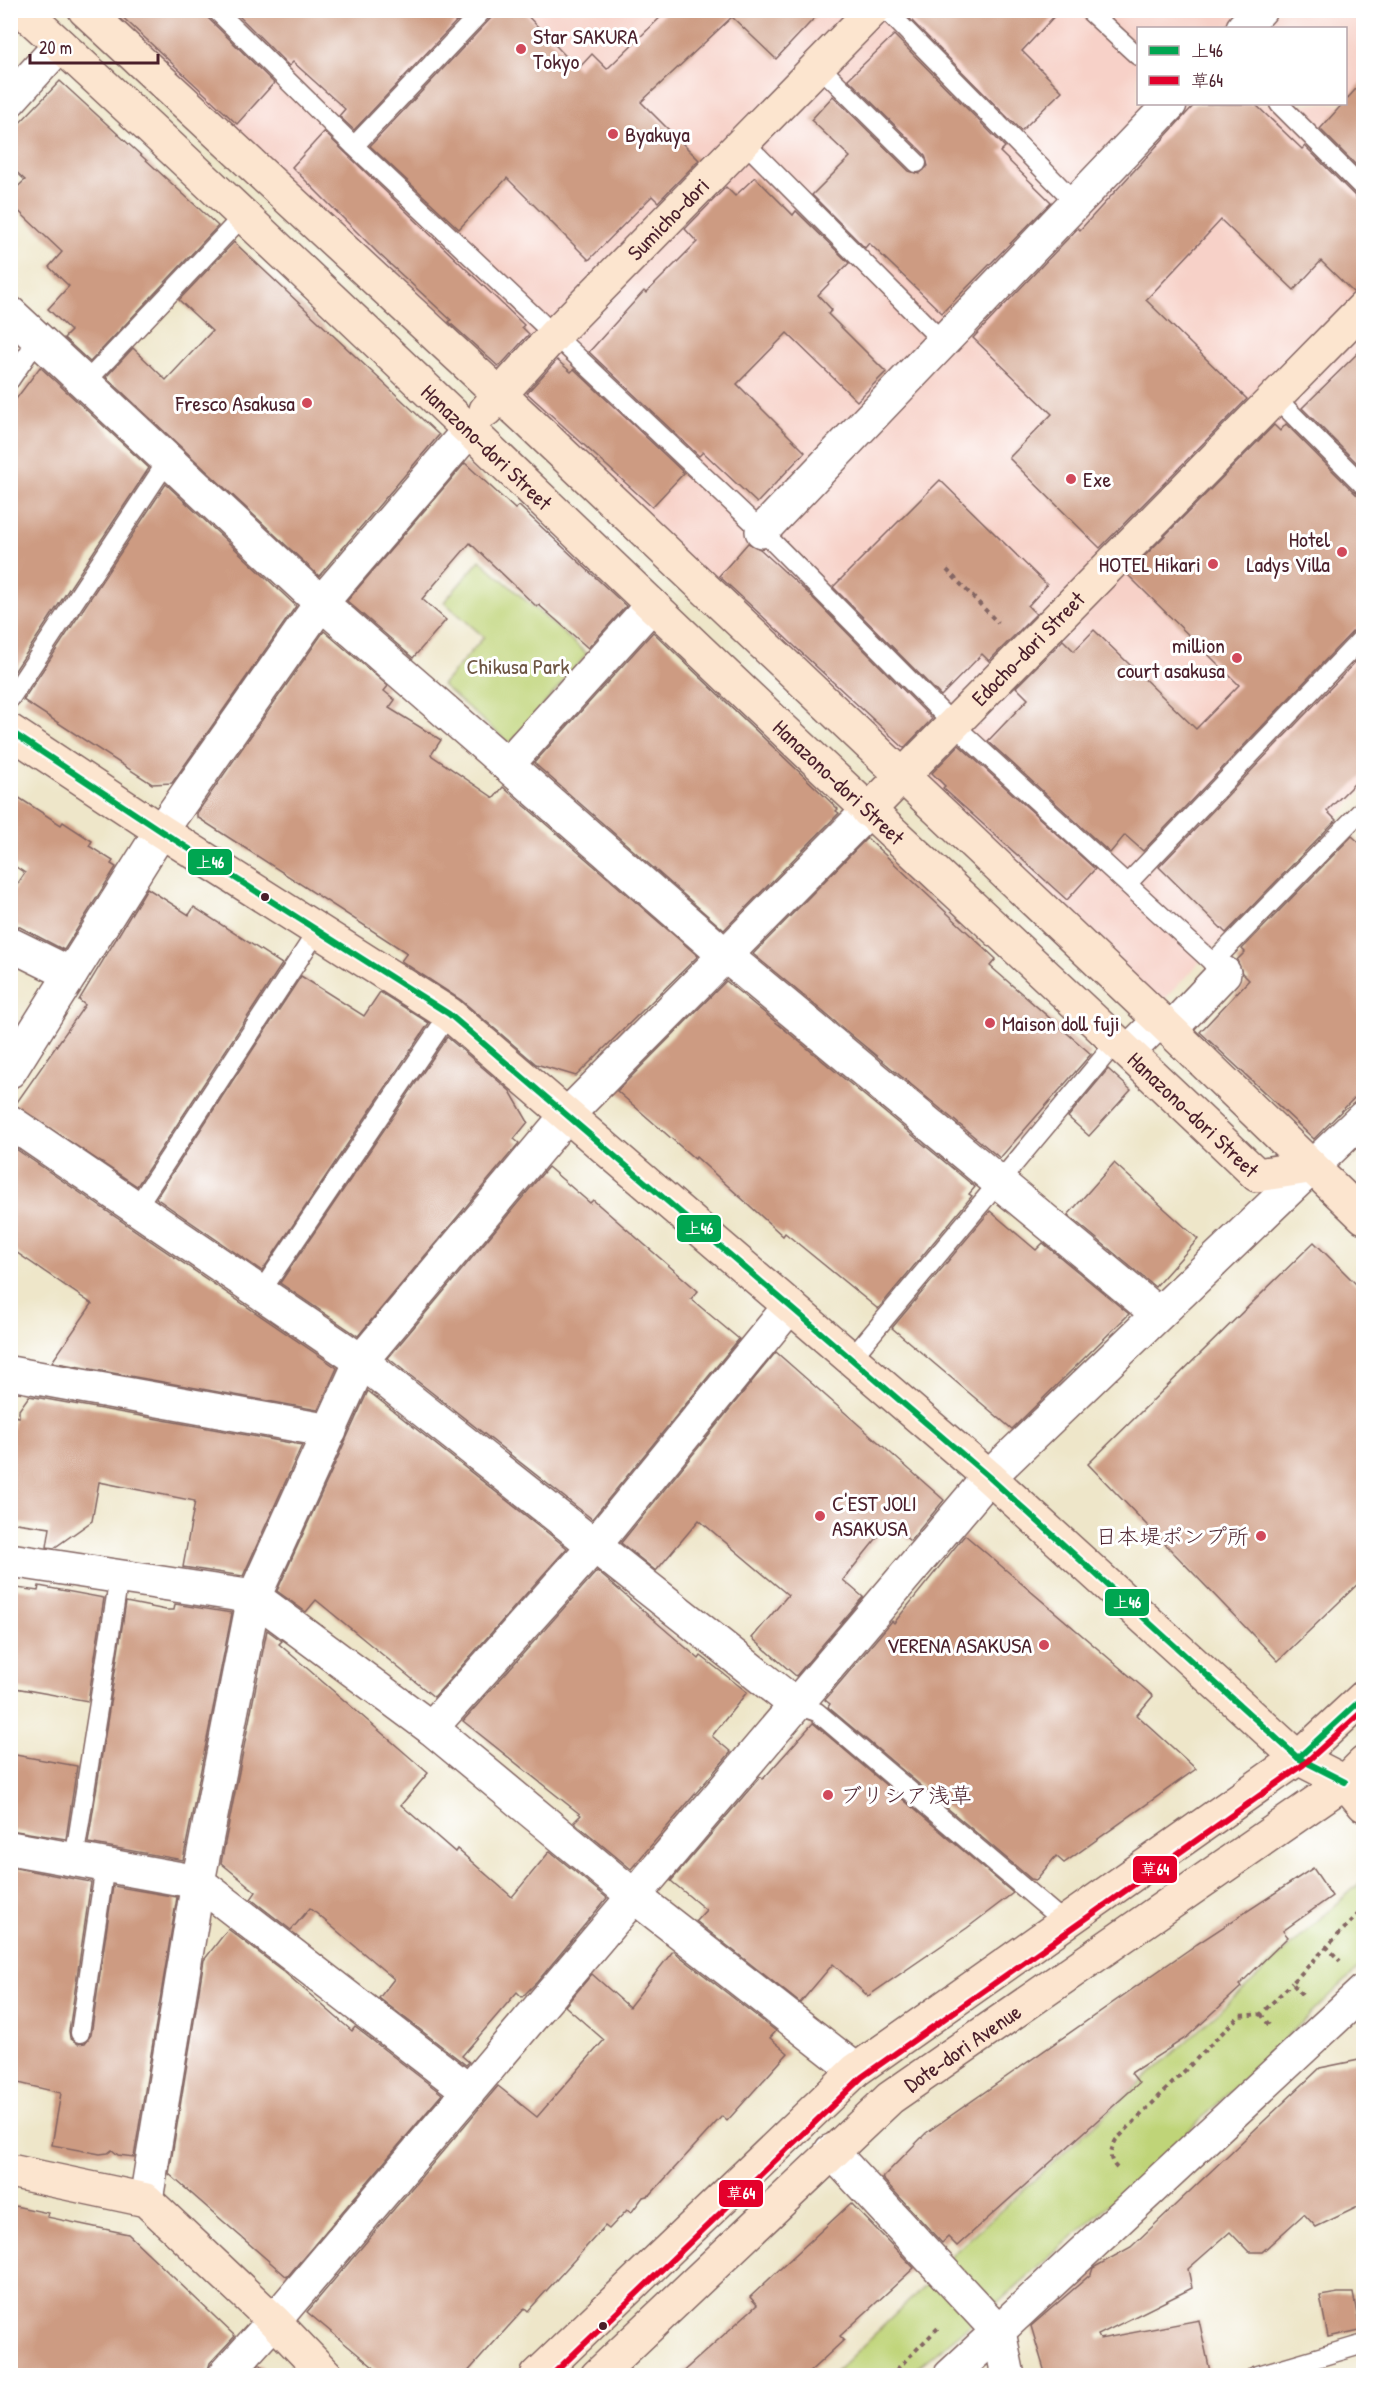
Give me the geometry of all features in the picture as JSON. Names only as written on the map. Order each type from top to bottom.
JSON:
[{"type":"street","name":"Hanazono-dori Street","points":[[22,10],[469,430],[868,811],[1123,1046],[1257,1175],[1310,1167]]},
{"type":"street","name":"Sumicho-dori","points":[[469,430],[499,393],[554,334],[873,10]]},
{"type":"street","points":[[1244,27],[1260,10]]},
{"type":"street","name":"Hanazono-dori Street","points":[[88,11],[499,393],[1165,1025],[1310,1167]]},
{"type":"street","points":[[10,100],[88,11]]},
{"type":"street","points":[[762,531],[941,340],[1169,105]]},
{"type":"street","name":"Edocho-dori Street","points":[[868,811],[1364,307]]},
{"type":"street","points":[[10,313],[321,603],[726,956],[1158,1314]]},
{"type":"street","points":[[10,1071],[161,831],[321,603],[469,430]]},
{"type":"street","points":[[507,765],[652,605]]},
{"type":"street","points":[[10,730],[161,831],[449,1014],[988,1477],[1298,1758],[1357,1784]]},
{"type":"street","points":[[146,2200],[198,1882],[254,1597],[362,1361],[567,1115],[868,811]]},
{"type":"street","points":[[10,944],[71,974]]},
{"type":"street","points":[[1123,1046],[1165,1025],[1218,968]]},
{"type":"street","points":[[224,2376],[274,2321],[988,1477],[1364,1117]]},
{"type":"street","points":[[10,1122],[362,1361],[796,1705]]},
{"type":"street","points":[[1310,1167],[1364,1217]]},
{"type":"street","points":[[431,1728],[594,1546],[790,1306]]},
{"type":"street","points":[[10,1372],[330,1431]]},
{"type":"street","points":[[10,1560],[254,1597],[431,1728],[634,1897],[856,2070]]},
{"type":"street","name":"Dote-dori Avenue","points":[[537,2376],[856,2070],[1298,1758],[1364,1696]]},
{"type":"street","name":"Dote-dori Avenue","points":[[597,2376],[831,2151],[890,2098],[1357,1784]]},
{"type":"street","points":[[10,1848],[198,1882],[469,2091]]},
{"type":"street","points":[[950,2376],[1364,1991]]},
{"type":"street","points":[[831,2151],[999,2332],[1008,2376]]},
{"type":"street","points":[[10,2171],[146,2200],[274,2321],[327,2376]]},
{"type":"lane","points":[[216,10],[354,146],[762,531],[954,725],[1218,968],[1360,819]]},
{"type":"lane","points":[[354,146],[483,10]]},
{"type":"lane","points":[[886,10],[1076,203]]},
{"type":"lane","points":[[1088,10],[1137,55]]},
{"type":"lane","points":[[818,65],[917,163]]},
{"type":"lane","points":[[1280,105],[1364,189]]},
{"type":"lane","points":[[743,141],[941,340]]},
{"type":"lane","points":[[85,383],[242,216]]},
{"type":"lane","points":[[10,380],[39,339]]},
{"type":"lane","points":[[1275,397],[1364,486]]},
{"type":"lane","points":[[10,699],[168,460]]},
{"type":"lane","points":[[1128,883],[1364,636]]},
{"type":"lane","points":[[136,1208],[318,930]]},
{"type":"lane","points":[[261,1293],[449,1014]]},
{"type":"lane","points":[[851,1359],[999,1182],[1123,1046]]},
{"type":"lane","points":[[80,2033],[89,1863],[119,1576]]},
{"type":"lane","points":[[796,1705],[817,1712],[1064,1922]]},
{"type":"lane","points":[[1255,2376],[1364,2344]]},
{"type":"path","points":[[948,570],[1026,652]]},
{"type":"path","points":[[1124,2175],[1112,2163],[1111,2149],[1116,2140],[1239,2016],[1261,2014],[1292,1983]]},
{"type":"path","points":[[890,2376],[968,2298]]},
{"type":"shaded area","points":[[99,11],[1363,11],[1363,790],[1160,1004]]},
{"type":"green space","name":"Chikusa Park","points":[[480,560],[587,654],[510,744],[442,685],[484,637],[444,602]]},
{"type":"green space","points":[[1363,1880],[1363,1964],[1159,2160],[1001,2300],[908,2375],[831,2376],[932,2279],[954,2253]]},
{"type":"building","points":[[115,10],[205,10],[208,18],[274,83],[237,124]]},
{"type":"building","points":[[233,10],[467,10],[354,130],[339,116],[345,109],[293,62],[289,66]]},
{"type":"building","points":[[494,10],[522,10],[578,69],[592,54],[607,69],[668,10],[822,10],[776,59],[732,17],[641,102],[699,160],[658,202],[652,196],[589,260],[507,178],[459,229],[370,146],[491,18]]},
{"type":"building","points":[[918,10],[1060,10],[1022,51],[1062,91],[1021,131],[910,19]]},
{"type":"building","points":[[894,35],[1005,147],[1000,152],[1051,202],[942,313],[869,243],[865,248],[812,195],[850,157],[811,120],[833,96],[909,171],[919,174],[928,166],[925,155],[848,79]]},
{"type":"building","points":[[1364,80],[1364,173],[1320,129],[1342,105],[1347,105],[1347,99]]},
{"type":"building","points":[[60,81],[218,226],[90,362],[64,338],[71,331],[48,309],[69,286],[49,267],[62,252],[10,203],[10,194],[25,180],[10,166],[10,133]]},
{"type":"building","points":[[1194,105],[1256,105],[1302,149],[1305,146],[1356,197],[1364,200],[1364,289],[1353,292],[1321,261],[1294,290],[1221,220],[1146,300],[1247,399],[1100,548],[1009,458],[1052,414],[973,338],[1078,228],[1080,230]]},
{"type":"building","points":[[324,132],[524,325],[522,327],[529,334],[499,367],[449,322],[451,320],[380,255],[292,167]]},
{"type":"building","points":[[755,177],[793,215],[796,211],[849,263],[818,295],[832,310],[828,314],[886,372],[857,401],[787,333],[737,384],[805,452],[757,503],[703,452],[699,456],[589,352],[644,291],[646,293],[697,242],[685,229],[726,187],[735,196]]},
{"type":"building","name":"Fresco Asakusa","points":[[234,242],[439,435],[319,576],[106,377],[133,348],[166,380],[212,331],[179,300]]},
{"type":"building","points":[[1364,347],[1364,470],[1302,408]]},
{"type":"building","points":[[557,360],[571,372],[574,369],[684,473],[652,507],[527,393]]},
{"type":"building","points":[[40,367],[149,468],[10,678],[10,407]]},
{"type":"building","points":[[1286,424],[1356,494],[1364,497],[1364,625],[1356,628],[1143,851],[1125,835],[1110,853],[988,741],[1028,699],[1016,687],[1063,640],[1074,651],[1094,630],[1196,729],[1239,685],[1127,574],[1274,425],[1280,431]]},
{"type":"building","points":[[465,463],[515,509],[519,506],[626,606],[588,648],[539,605],[537,607],[470,543],[422,599],[446,620],[413,658],[347,601]]},
{"type":"building","points":[[940,480],[1047,585],[1028,606],[1036,614],[989,661],[982,654],[941,696],[833,587]]},
{"type":"building","points":[[166,484],[296,606],[172,783],[152,784],[23,700]]},
{"type":"building","points":[[748,543],[760,549],[810,595],[932,719],[904,748],[719,576]]},
{"type":"building","points":[[324,631],[388,686],[384,691],[395,700],[389,708],[441,740],[431,755],[494,798],[503,787],[698,956],[576,1076],[536,1064],[461,1000],[401,961],[407,953],[197,817],[197,813]]},
{"type":"building","points":[[653,632],[838,809],[836,811],[839,813],[724,930],[534,763]]},
{"type":"building","points":[[1364,653],[1364,774],[1327,811],[1336,820],[1226,933],[1159,867]]},
{"type":"building","points":[[959,745],[1095,869],[1067,900],[943,788],[945,786],[932,773]]},
{"type":"building","points":[[10,792],[61,825],[63,822],[92,841],[89,846],[113,861],[111,864],[116,867],[64,950],[10,922],[10,895],[25,873],[10,863]]},
{"type":"building","points":[[1352,836],[1364,847],[1364,1088],[1314,1139],[1200,1032],[1249,980],[1242,973],[1237,960],[1245,952],[1242,949]]},
{"type":"building","points":[[867,838],[996,959],[990,966],[1091,1054],[1000,1158],[753,954]]},
{"type":"building","points":[[147,888],[189,915],[194,907],[282,964],[137,1186],[15,1105],[85,1005],[79,1000]]},
{"type":"building","points":[[301,976],[364,1016],[380,992],[429,1023],[262,1271],[156,1198]]},
{"type":"building","points":[[726,981],[975,1187],[969,1194],[972,1196],[878,1309],[785,1233],[783,1236],[696,1157],[695,1159],[617,1091]]},
{"type":"building","points":[[447,1037],[510,1091],[528,1122],[514,1139],[519,1143],[358,1336],[280,1283]]},
{"type":"building","points":[[1108,1069],[1131,1090],[1089,1136],[1068,1117]]},
{"type":"building","points":[[10,1145],[337,1368],[318,1410],[52,1362],[92,1304],[10,1248]]},
{"type":"building","points":[[1114,1163],[1198,1239],[1155,1287],[1068,1215]]},
{"type":"building","points":[[548,1167],[590,1203],[593,1200],[698,1291],[691,1299],[739,1339],[592,1519],[388,1358]]},
{"type":"building","points":[[990,1211],[1036,1250],[1043,1243],[1129,1314],[1012,1429],[892,1328]]},
{"type":"building","name":"日本堤ポンプ所","points":[[1314,1242],[1364,1292],[1364,1578],[1278,1661],[1088,1464]]},
{"type":"building","points":[[776,1352],[944,1500],[910,1541],[889,1523],[843,1580],[863,1597],[796,1676],[752,1638],[788,1595],[699,1520],[656,1571],[621,1543]]},
{"type":"building","points":[[368,1391],[567,1548],[434,1697],[316,1600],[306,1612],[277,1591]]},
{"type":"building","points":[[29,1396],[302,1445],[243,1576],[183,1567],[195,1501],[99,1482],[92,1521],[54,1548],[47,1547],[50,1528],[10,1522],[10,1441],[14,1416],[19,1417],[19,1410]]},
{"type":"building","points":[[965,1535],[1153,1696],[1137,1715],[1196,1769],[1064,1863],[1056,1856],[1036,1880],[1031,1879],[828,1707],[830,1704],[825,1700],[892,1621],[894,1623]]},
{"type":"building","points":[[597,1571],[699,1659],[701,1656],[747,1692],[712,1736],[731,1752],[631,1869],[574,1822],[581,1815],[463,1721]]},
{"type":"building","points":[[39,1586],[104,1598],[88,1701],[10,1687],[10,1587],[38,1591]]},
{"type":"building","points":[[126,1602],[166,1610],[174,1610],[175,1604],[232,1613],[183,1860],[88,1843]]},
{"type":"building","points":[[267,1630],[282,1641],[279,1644],[428,1773],[401,1805],[455,1852],[457,1849],[512,1897],[550,1851],[607,1898],[537,1982],[522,1997],[517,1992],[462,2056],[469,2062],[466,2065],[379,1998],[394,1979],[310,1908],[291,1930],[251,1899],[256,1892],[221,1863]]},
{"type":"building","points":[[813,1723],[1013,1893],[967,1928],[868,1996],[833,1964],[800,2003],[696,1921],[706,1910],[671,1881],[760,1777],[763,1779]]},
{"type":"building","points":[[10,1754],[77,1766],[66,1839],[10,1830]]},
{"type":"building","points":[[10,1867],[91,1882],[69,2031],[70,2038],[78,2044],[85,2043],[91,2035],[113,1886],[177,1897],[134,2157],[118,2155],[112,2150],[100,2154],[52,2145],[61,2093],[10,2081]]},
{"type":"building","points":[[1313,1868],[1332,1896],[1283,1931],[1288,1937],[1239,1985],[1241,1987],[1187,2037],[1131,2073],[1139,2083],[957,2246],[948,2237],[942,2243],[882,2178],[926,2133],[1197,1944]]},
{"type":"building","points":[[228,1929],[283,1971],[352,2031],[355,2027],[442,2094],[287,2277],[169,2174],[204,1960]]},
{"type":"building","points":[[673,1951],[776,2031],[770,2038],[788,2053],[727,2121],[722,2116],[650,2195],[643,2197],[631,2213],[627,2210],[609,2229],[605,2226],[528,2311],[525,2308],[464,2376],[384,2376],[307,2312],[498,2086],[537,2117],[604,2040],[565,2006],[592,1974],[629,2007]]},
{"type":"building","points":[[1364,2059],[1364,2204],[1316,2227],[1304,2214],[1262,2252],[1249,2252],[1230,2232],[1188,2269],[1192,2288],[1098,2335],[1100,2339],[1199,2320],[1211,2376],[1046,2376],[1031,2326],[1091,2274],[1093,2268],[1131,2247],[1320,2068]]},
{"type":"building","points":[[851,2203],[914,2268],[840,2336],[844,2340],[805,2376],[678,2376],[757,2305],[750,2297]]},
{"type":"building","points":[[10,2205],[48,2213],[47,2217],[128,2234],[235,2336],[210,2363],[206,2376],[10,2376]]},
{"type":"building","points":[[1353,2293],[1360,2330],[1328,2337],[1320,2296]]},
{"type":"building","points":[[260,2364],[271,2376],[250,2376]]},
{"type":"transit line","name":"上46","points":[[10,731],[161,831],[449,1014],[989,1477],[1298,1758],[1345,1782]]},
{"type":"transit line","name":"上46","points":[[1298,1758],[1364,1697]]},
{"type":"transit line","name":"草64","points":[[551,2376],[862,2077],[1303,1765],[1364,1710]]},
{"type":"place","name":"Star SAKURA Tokyo","points":[[521,49]]},
{"type":"place","name":"Byakuya","points":[[613,134]]},
{"type":"place","name":"Fresco Asakusa","points":[[307,403]]},
{"type":"place","name":"Exe","points":[[1071,479]]},
{"type":"place","name":"Hotel Ladys Villa","points":[[1342,552]]},
{"type":"place","name":"HOTEL Hikari","points":[[1213,564]]},
{"type":"place","name":"million court asakusa","points":[[1237,658]]},
{"type":"place","name":"Maison doll fuji","points":[[990,1023]]},
{"type":"place","name":"C'EST JOLI ASAKUSA","points":[[820,1516]]},
{"type":"place","name":"日本堤ポンプ所","points":[[1261,1536]]},
{"type":"place","name":"VERENA ASAKUSA","points":[[1044,1645]]},
{"type":"place","name":"ブリシア浅草","points":[[828,1795]]}]
